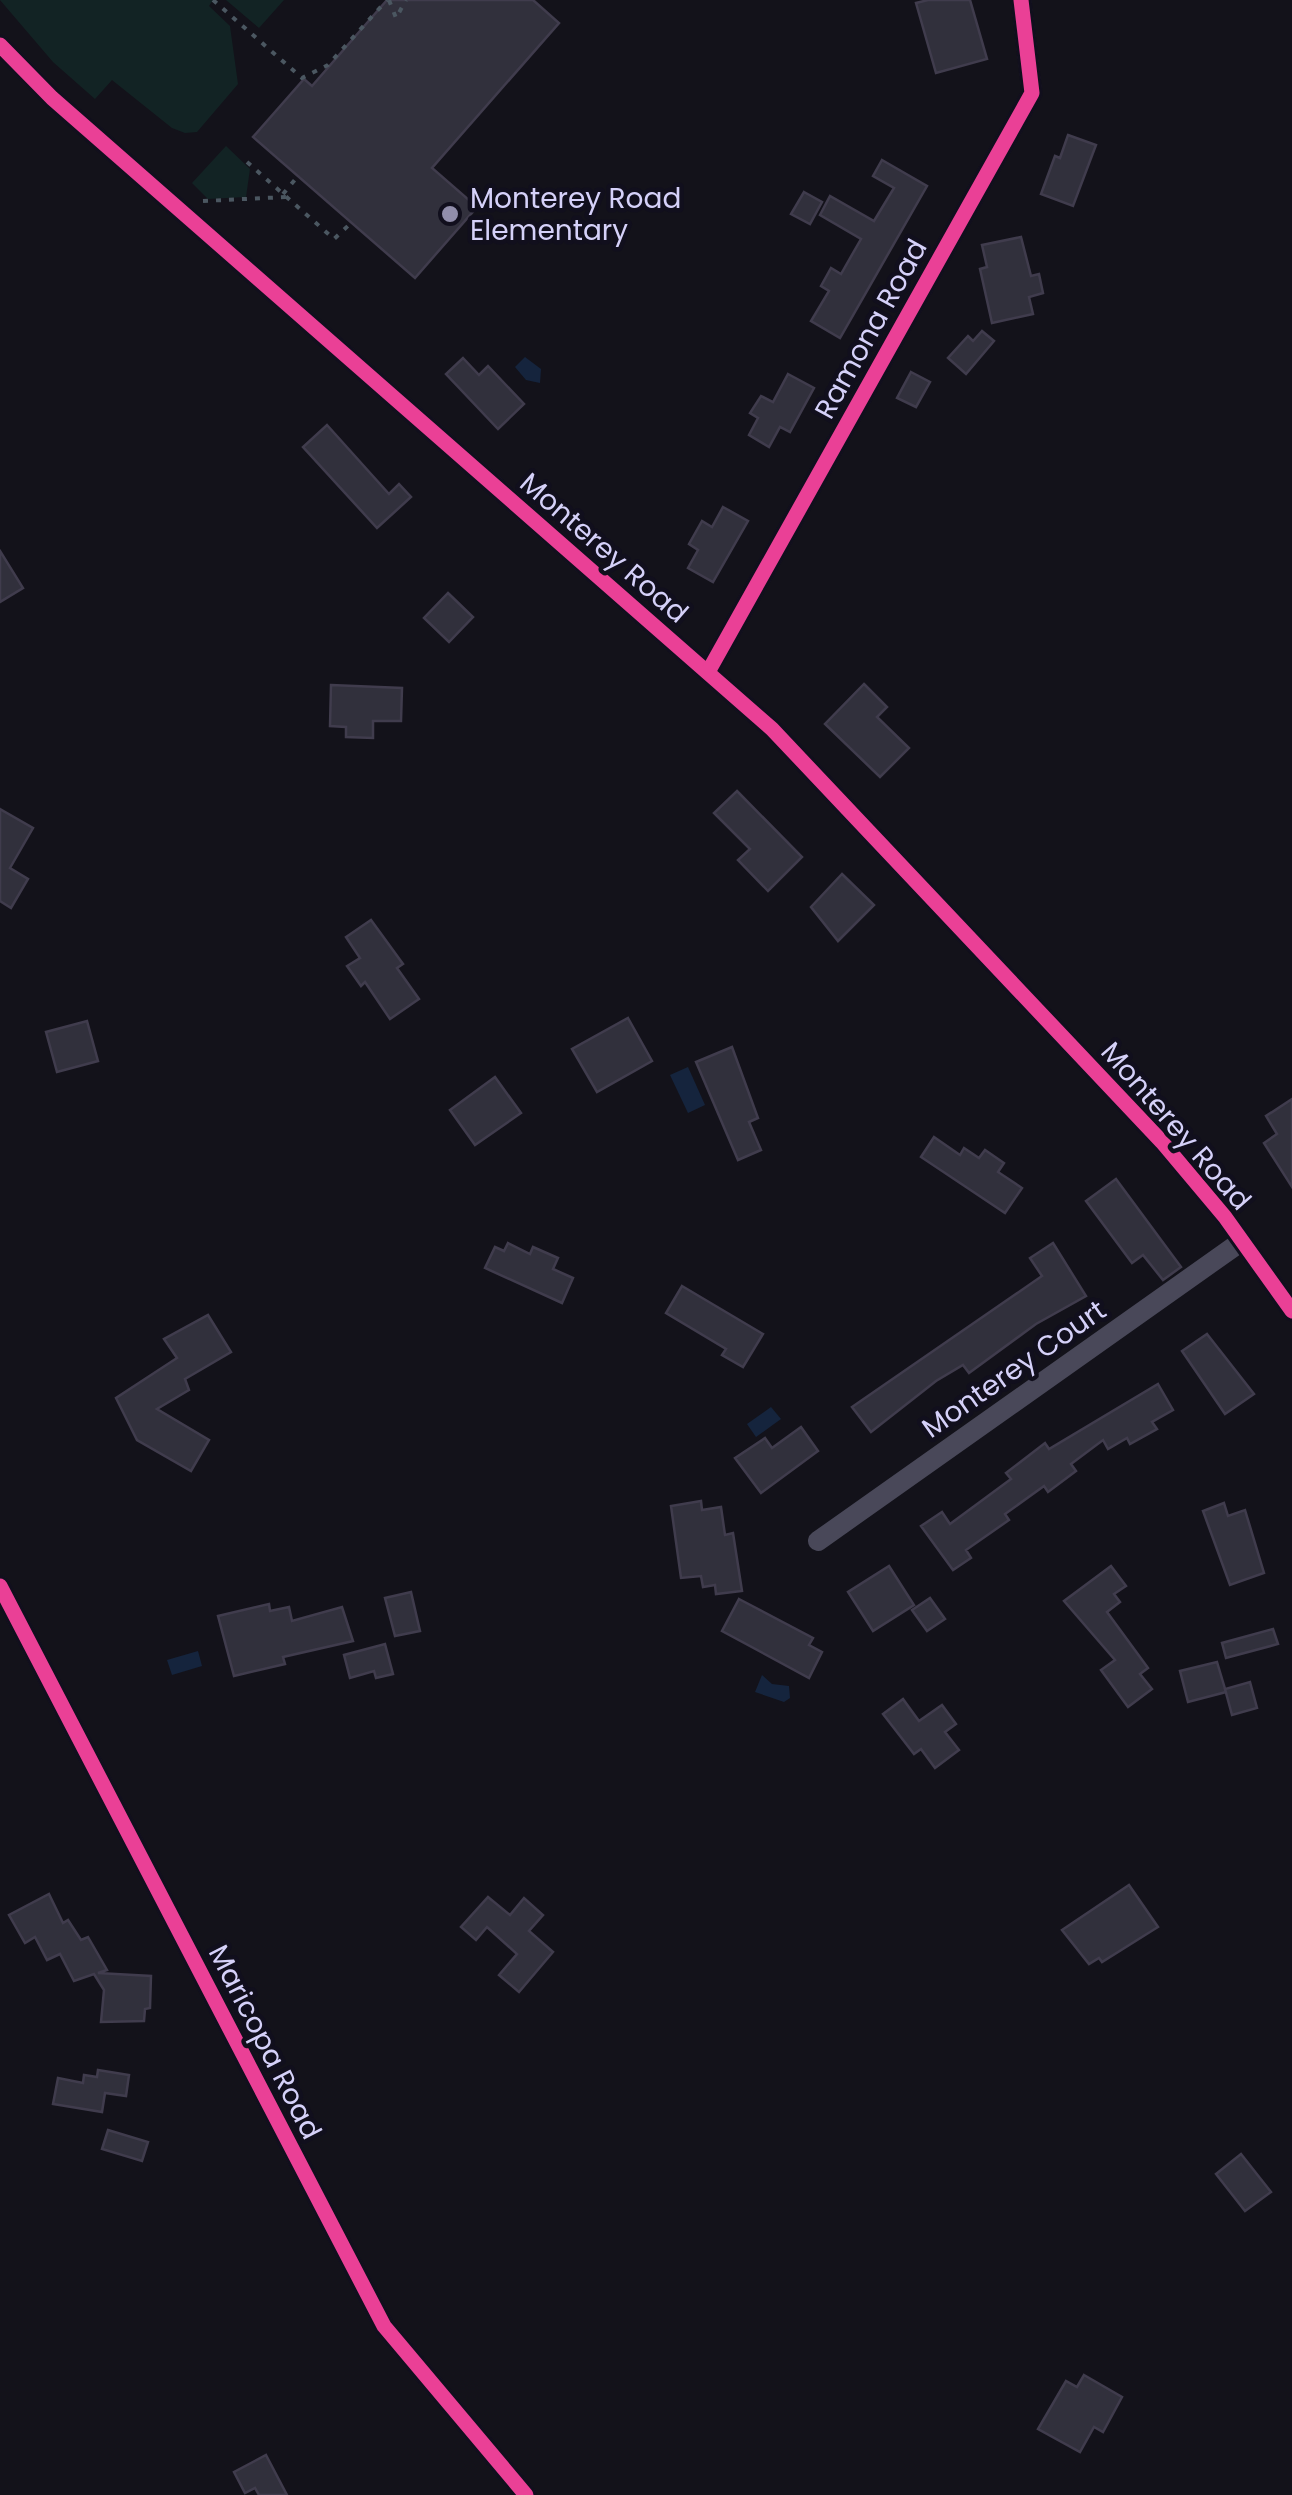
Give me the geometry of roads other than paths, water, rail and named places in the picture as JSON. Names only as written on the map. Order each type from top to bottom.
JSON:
[{"type":"street","name":"Ramona Road","points":[[708,672],[1032,93],[1020,0]]},
{"type":"street","name":"Monterey Road","points":[[0,45],[52,98],[708,672],[862,821],[1162,1142],[1242,1241],[1292,1311]]},
{"type":"street","name":"Monterey Court","points":[[818,1541],[1242,1241]]},
{"type":"street","name":"Maricopa Road","points":[[0,1586],[384,2326],[526,2495]]},
{"type":"water","points":[[525,357],[541,369],[540,383],[526,380],[515,367]]},
{"type":"water","points":[[688,1067],[705,1105],[688,1113],[670,1075]]},
{"type":"water","points":[[771,1407],[781,1419],[756,1437],[747,1424]]},
{"type":"water","points":[[198,1651],[202,1666],[172,1675],[167,1660]]},
{"type":"water","points":[[762,1675],[772,1684],[789,1686],[790,1698],[784,1702],[755,1692]]},
{"type":"place","name":"Monterey Road Elementary","points":[[450,214]]}]
